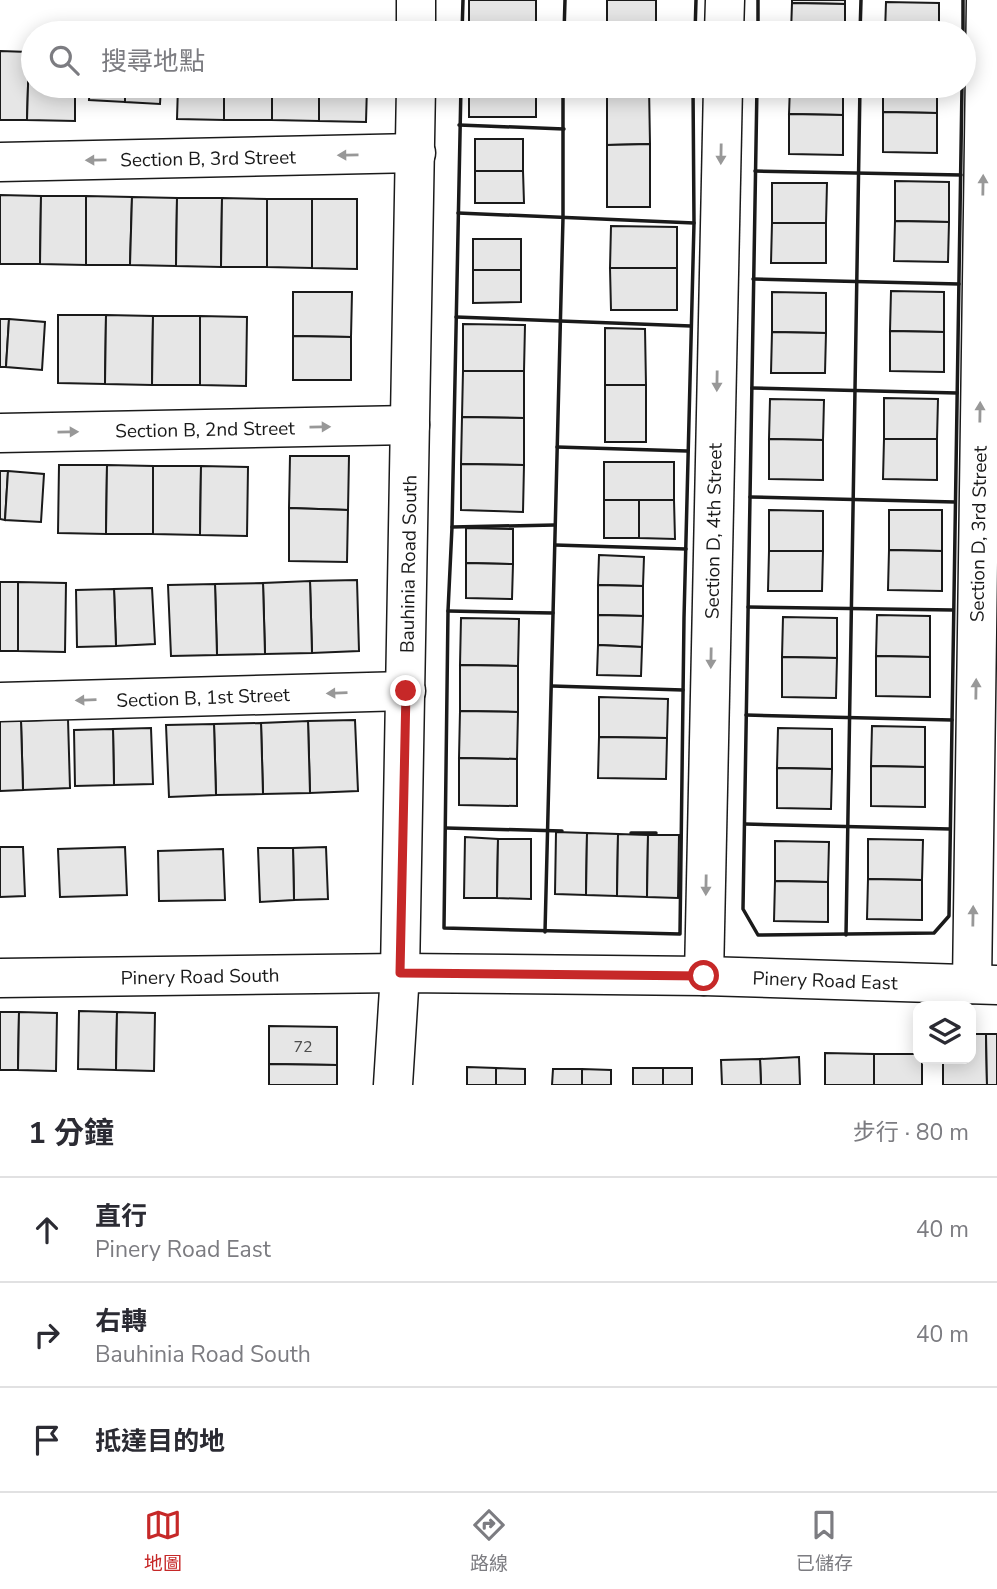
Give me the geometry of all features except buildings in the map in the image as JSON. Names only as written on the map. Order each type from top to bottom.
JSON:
[{"type":"street","points":[[416,0],[416,21]]},
{"type":"street","points":[[724,21],[725,0]]},
{"type":"street","name":"Section D, 3rd Street","points":[[985,984],[986,0]]},
{"type":"street","name":"Bauhinia Road South","points":[[393,1085],[400,973],[416,98]]},
{"type":"street","name":"Section D, 4th Street","points":[[704,976],[723,98]]},
{"type":"street","name":"Section B, 3rd Street","points":[[0,162],[416,153]]},
{"type":"street","name":"Section B, 2nd Street","points":[[0,433],[410,425]]},
{"type":"street","name":"Section B, 1st Street","points":[[0,702],[406,691]]},
{"type":"street","name":"Pinery Road East","points":[[400,973],[704,976],[985,984]]},
{"type":"street","name":"Pinery Road South","points":[[0,978],[400,973]]},
{"type":"wall","points":[[462,21],[463,0]]},
{"type":"wall","points":[[564,21],[565,0]]},
{"type":"wall","points":[[695,21],[696,0]]},
{"type":"wall","points":[[758,0],[758,21]]},
{"type":"wall","points":[[860,21],[861,0]]},
{"type":"wall","points":[[963,0],[963,21]]},
{"type":"wall","points":[[461,98],[448,611],[444,928],[680,934],[684,618],[694,223],[693,98]]},
{"type":"wall","points":[[545,932],[563,218],[563,98]]},
{"type":"wall","points":[[757,98],[743,909],[758,935],[934,933],[949,916],[962,98]]},
{"type":"wall","points":[[846,935],[860,98]]},
{"type":"wall","points":[[459,125],[564,129]]},
{"type":"wall","points":[[755,171],[961,175]]},
{"type":"wall","points":[[458,213],[694,223]]},
{"type":"wall","points":[[753,279],[959,284]]},
{"type":"wall","points":[[456,317],[691,326]]},
{"type":"wall","points":[[752,388],[957,393]]},
{"type":"wall","points":[[557,447],[687,451]]},
{"type":"wall","points":[[750,497],[955,502]]},
{"type":"wall","points":[[452,527],[555,525]]},
{"type":"wall","points":[[555,545],[686,549]]},
{"type":"wall","points":[[748,607],[953,610]]},
{"type":"wall","points":[[448,611],[553,613]]},
{"type":"wall","points":[[552,686],[683,690]]},
{"type":"wall","points":[[746,715],[952,720]]},
{"type":"wall","points":[[745,824],[950,829]]},
{"type":"wall","points":[[446,828],[562,831]]},
{"type":"wall","points":[[631,833],[656,833]]},
{"type":"route","points":[[406,691],[400,973],[704,976]]}]
